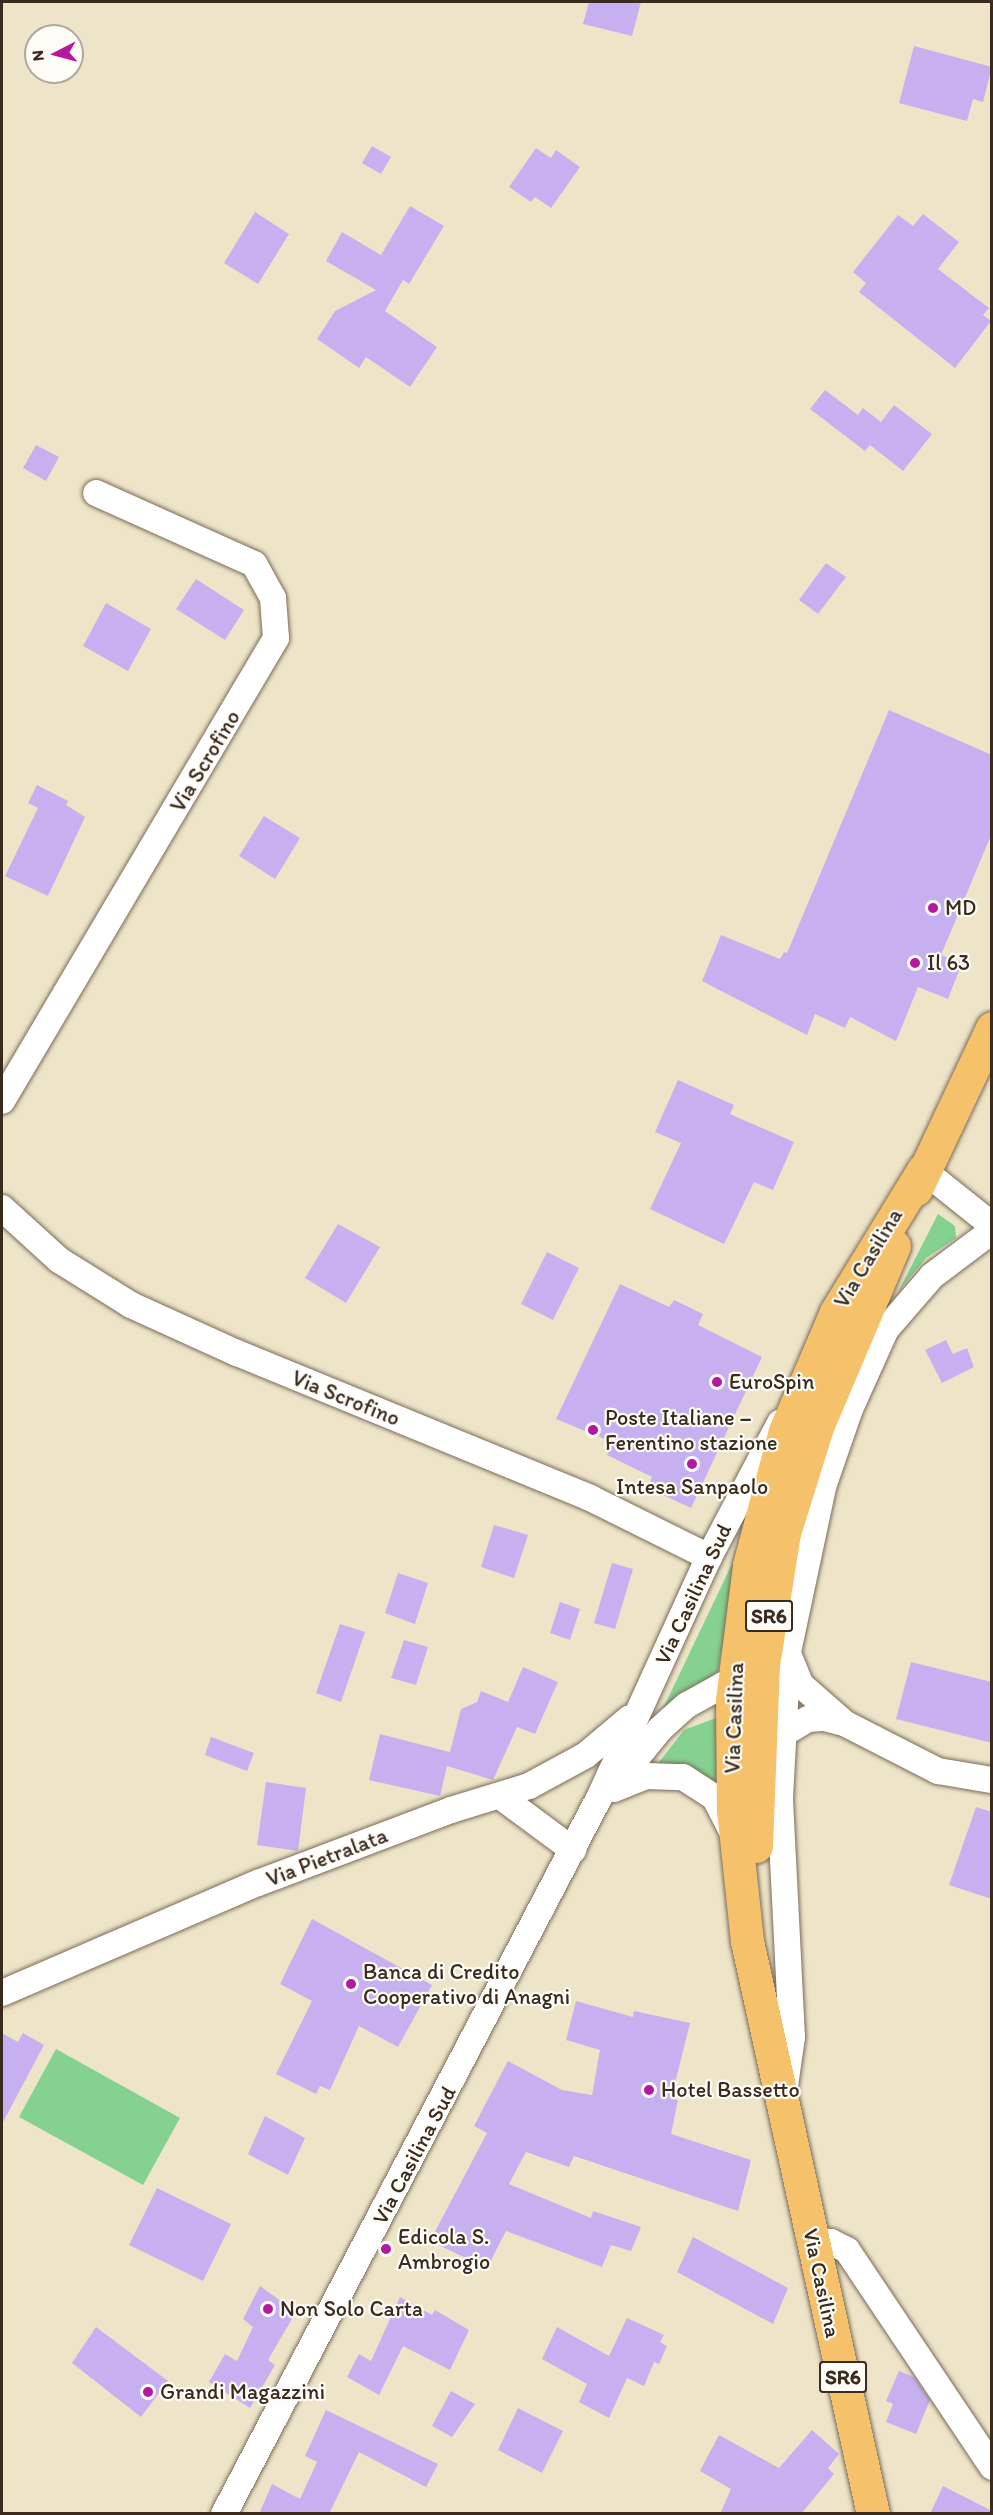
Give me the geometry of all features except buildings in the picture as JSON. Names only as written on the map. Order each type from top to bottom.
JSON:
[{"type":"main road","name":"Via Casilina","points":[[873,2514],[814,2241],[753,1976],[736,1848],[731,1754],[734,1679],[754,1538],[798,1398],[848,1289],[922,1170],[992,1028]]},
{"type":"main road","name":"Via Casilina","points":[[780,2095],[760,1908],[756,1806],[765,1639],[784,1533],[801,1472],[833,1386],[897,1241],[922,1170]]},
{"type":"street","name":"Via Scrofino","points":[[2,1101],[276,638],[273,598],[254,564],[96,493]]},
{"type":"street","points":[[922,1170],[992,1224]]},
{"type":"street","name":"Via Scrofino","points":[[2,1208],[66,1266],[131,1305],[237,1353],[590,1498],[709,1557]]},
{"type":"street","points":[[833,1386],[932,1276],[992,1232]]},
{"type":"street","points":[[780,2095],[792,2037],[781,1855],[781,1735],[788,1652],[823,1487],[850,1409],[886,1329]]},
{"type":"street","name":"Via Casilina Sud","points":[[224,2514],[573,1850],[606,1793],[641,1707],[709,1557],[754,1466],[798,1398]]},
{"type":"street","points":[[606,1793],[673,1717],[734,1679],[784,1533]]},
{"type":"street","points":[[788,1652],[801,1685],[844,1724],[938,1771],[992,1780]]},
{"type":"street","name":"Via Pietralata","points":[[2,1993],[258,1883],[451,1810],[500,1796],[558,1772],[597,1747],[641,1707]]},
{"type":"street","points":[[781,1735],[808,1719],[844,1724]]},
{"type":"street","points":[[558,1772],[606,1793],[657,1775],[692,1781],[721,1806],[736,1848]]},
{"type":"street","points":[[500,1796],[573,1850]]},
{"type":"street","points":[[814,2241],[831,2242],[847,2250],[992,2467]]},
{"type":"green space","points":[[938,1214],[955,1226],[956,1238],[926,1258],[898,1292]]},
{"type":"green space","points":[[741,1545],[718,1671],[660,1715]]},
{"type":"green space","points":[[716,1718],[717,1785],[657,1765],[684,1730]]},
{"type":"green space","points":[[56,2049],[180,2118],[143,2185],[19,2117]]},
{"type":"place","name":"MD","points":[[933,908]]},
{"type":"place","name":"Il 63","points":[[915,963]]},
{"type":"place","name":"EuroSpin","points":[[717,1382]]},
{"type":"place","name":"Poste Italiane – Ferentino stazione","points":[[593,1430]]},
{"type":"place","name":"Intesa Sanpaolo","points":[[692,1464]]},
{"type":"place","name":"Banca di Credito Cooperativo di Anagni","points":[[351,1984]]},
{"type":"place","name":"Hotel Bassetto","points":[[649,2090]]},
{"type":"place","name":"Edicola S. Ambrogio","points":[[386,2249]]},
{"type":"place","name":"Non Solo Carta","points":[[268,2309]]},
{"type":"place","name":"Grandi Magazzini","points":[[148,2392]]}]
